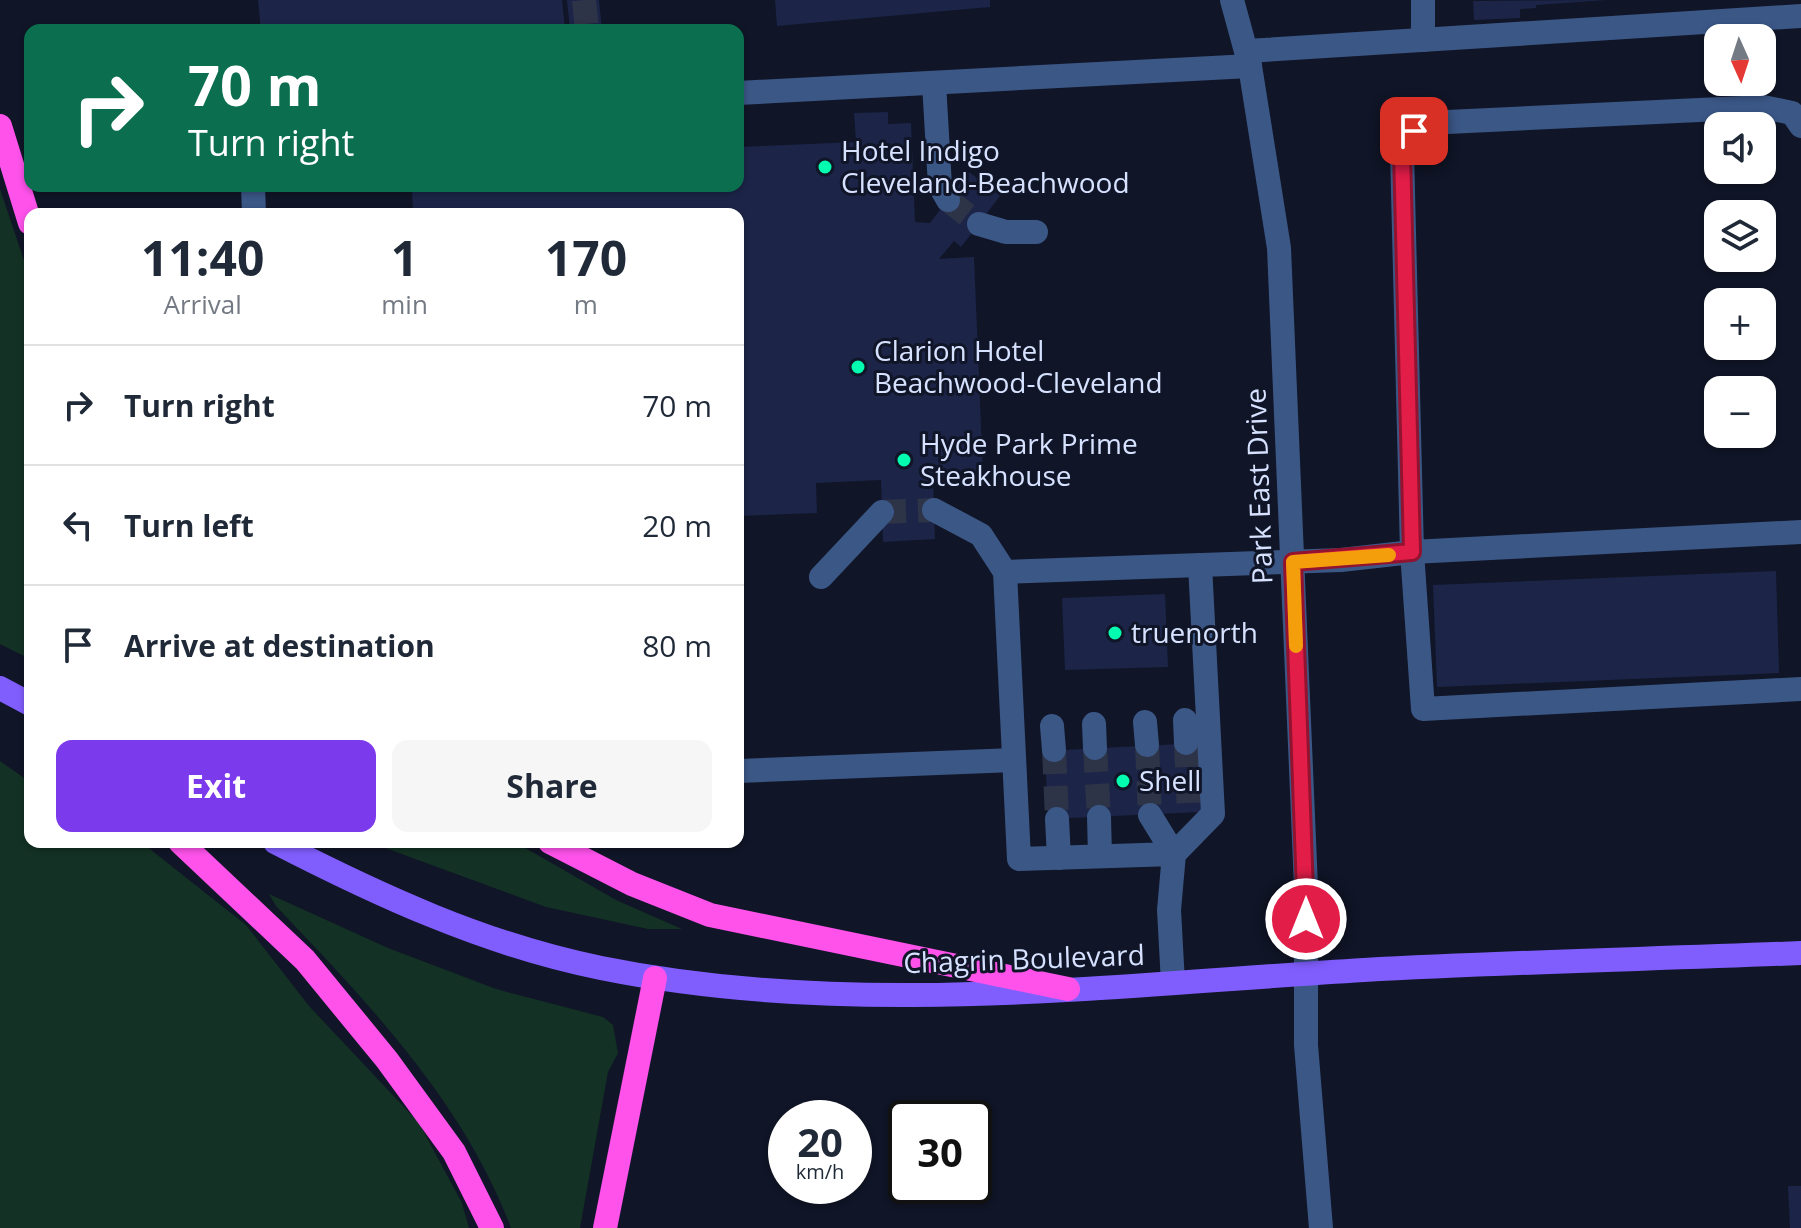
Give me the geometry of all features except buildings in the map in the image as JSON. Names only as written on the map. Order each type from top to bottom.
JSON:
[{"type":"highway","points":[[0,126],[25,208]]},
{"type":"highway","points":[[186,848],[305,960],[387,1060],[454,1152],[492,1228]]},
{"type":"highway","points":[[562,848],[632,884],[710,915],[1068,989]]},
{"type":"highway","points":[[605,1228],[655,978]]},
{"type":"main road","points":[[0,688],[24,701]]},
{"type":"main road","name":"Chagrin Boulevard","points":[[287,848],[379,894],[482,935],[599,968],[655,978],[790,992],[858,995],[1068,989],[1801,953]]},
{"type":"street","name":"Park East Drive","points":[[1232,0],[1248,59],[1279,248],[1293,562],[1306,1045],[1321,1228]]},
{"type":"street","points":[[1423,0],[1423,40]]},
{"type":"street","points":[[744,93],[934,83],[1248,59],[1423,40],[1801,16]]},
{"type":"street","points":[[934,83],[940,186],[948,200]]},
{"type":"street","points":[[1801,126],[1792,113],[1763,107],[1426,123],[1414,131],[1402,152],[1412,552],[1423,709],[1801,689]]},
{"type":"street","points":[[979,224],[1006,232],[1036,232]]},
{"type":"street","points":[[934,510],[981,535],[1005,572],[1019,859],[1174,854],[1213,814],[1200,565]]},
{"type":"street","points":[[821,577],[882,512]]},
{"type":"street","points":[[1005,572],[1293,562],[1412,552],[1801,532]]},
{"type":"street","points":[[744,771],[1014,760]]},
{"type":"street","points":[[1173,983],[1169,910],[1174,854],[1189,813]]},
{"type":"street","points":[[1150,815],[1174,854]]},
{"type":"street","points":[[1099,817],[1100,856]]},
{"type":"street","points":[[1057,819],[1059,858]]},
{"type":"green space","points":[[0,189],[24,260],[24,656],[0,644]]},
{"type":"green space","points":[[0,761],[24,778],[24,848],[149,848],[246,925],[309,1006],[419,1123],[462,1203],[469,1228],[0,1228]]},
{"type":"green space","points":[[385,848],[525,848],[616,900],[682,929],[648,929],[546,907]]},
{"type":"green space","points":[[269,894],[388,948],[496,989],[603,1017],[613,1025],[618,1053],[608,1072],[580,1228],[511,1228],[491,1182],[440,1096],[378,1017],[276,906]]},
{"type":"tunnel","points":[[584,0],[586,24]]},
{"type":"tunnel","points":[[948,200],[979,224]]},
{"type":"tunnel","points":[[882,512],[934,510]]},
{"type":"tunnel","points":[[1186,743],[1189,813]]},
{"type":"tunnel","points":[[1147,745],[1150,815]]},
{"type":"tunnel","points":[[1095,748],[1099,817]]},
{"type":"tunnel","points":[[1054,750],[1057,819]]},
{"type":"slow traffic","points":[[1296,646],[1293,562],[1389,555]]},
{"type":"place","name":"Hotel Indigo Cleveland-Beachwood","points":[[825,167]]},
{"type":"place","name":"Clarion Hotel Beachwood-Cleveland","points":[[858,367]]},
{"type":"place","name":"Hyde Park Prime Steakhouse","points":[[904,460]]},
{"type":"place","name":"truenorth","points":[[1115,633]]},
{"type":"place","name":"Shell","points":[[1123,781]]},
{"type":"route","points":[[1306,919],[1293,562],[1412,552],[1402,152],[1414,131]]}]
